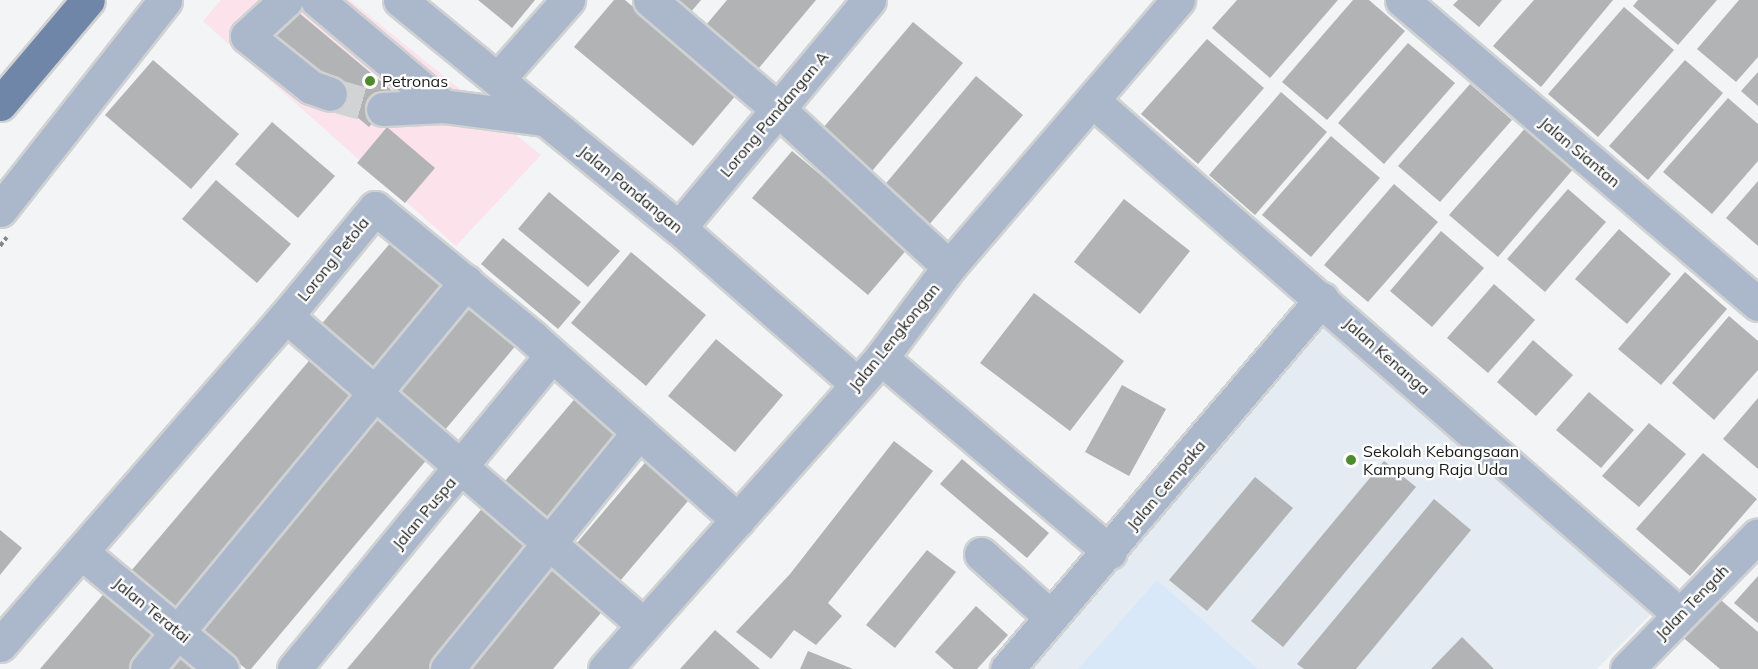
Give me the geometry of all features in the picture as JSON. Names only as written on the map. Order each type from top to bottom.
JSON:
[{"type":"main road","points":[[0,104],[88,0]]},
{"type":"street","points":[[0,210],[165,0]]},
{"type":"street","points":[[286,0],[248,36],[303,82],[330,94]]},
{"type":"street","points":[[317,0],[443,106]]},
{"type":"street","name":"Jalan Pandangan","points":[[400,0],[679,228],[857,384]]},
{"type":"street","points":[[498,79],[568,0]]},
{"type":"street","points":[[650,0],[779,110],[949,267]]},
{"type":"street","name":"Lorong Pandangan A","points":[[679,228],[869,0]]},
{"type":"street","name":"Jalan Lengkongan","points":[[605,669],[642,623],[738,520],[881,358],[949,267],[1178,0]]},
{"type":"street","name":"Jalan Siantan","points":[[1402,0],[1758,304]]},
{"type":"street","name":"Jalan Kenanga","points":[[1093,101],[1322,299],[1679,614]]},
{"type":"street","points":[[383,109],[443,106],[545,119]]},
{"type":"street","name":"Lorong Petola","points":[[0,645],[286,316],[375,208],[552,355],[738,520]]},
{"type":"street","points":[[147,669],[466,282]]},
{"type":"street","name":"Jalan Cempaka","points":[[1007,669],[1110,552],[1322,299]]},
{"type":"street","points":[[286,316],[642,623]]},
{"type":"street","name":"Jalan Puspa","points":[[294,669],[552,355]]},
{"type":"street","points":[[881,358],[1110,552]]},
{"type":"street","points":[[447,669],[639,432]]},
{"type":"street","name":"Jalan Tengah","points":[[1627,669],[1758,535]]},
{"type":"street","name":"Jalan Teratai","points":[[81,552],[222,669]]},
{"type":"street","points":[[981,554],[1051,617]]},
{"type":"shaded area","points":[[221,0],[350,0],[541,155],[456,246],[203,21]]},
{"type":"shaded area","name":"Sekolah Kebangsaan Kampung Raja Uda","points":[[1331,313],[1658,607],[1597,669],[1033,669]]},
{"type":"shaded area","points":[[1157,580],[1258,669],[1078,669]]},
{"type":"building","points":[[478,0],[535,0],[512,28]]},
{"type":"building","points":[[614,0],[625,0],[737,94],[693,146],[574,47]]},
{"type":"building","points":[[662,0],[701,0],[685,19]]},
{"type":"building","points":[[727,0],[816,0],[753,75],[701,31]]},
{"type":"building","points":[[1237,0],[1338,0],[1270,78],[1212,28]]},
{"type":"building","points":[[1353,0],[1369,0],[1405,31],[1327,120],[1282,82]]},
{"type":"building","points":[[1458,0],[1502,0],[1479,27],[1453,5]]},
{"type":"building","points":[[1534,0],[1613,0],[1541,87],[1493,46]]},
{"type":"building","points":[[1638,0],[1717,0],[1678,45],[1633,6]]},
{"type":"building","points":[[1739,0],[1758,0],[1758,57],[1736,82],[1697,49]]},
{"type":"building","points":[[292,7],[396,94],[369,127],[264,39]]},
{"type":"building","points":[[1624,7],[1674,50],[1598,137],[1548,94]]},
{"type":"building","points":[[913,22],[963,63],[867,177],[817,135]]},
{"type":"building","points":[[1207,39],[1264,88],[1198,164],[1141,114]]},
{"type":"building","points":[[1408,43],[1455,83],[1384,164],[1338,123]]},
{"type":"building","points":[[153,60],[239,134],[191,189],[105,115]]},
{"type":"building","points":[[1685,60],[1723,93],[1648,180],[1609,146]]},
{"type":"building","points":[[1758,72],[1758,106],[1741,91]]},
{"type":"building","points":[[976,76],[1023,115],[928,226],[882,188]]},
{"type":"building","points":[[1470,84],[1512,120],[1440,202],[1398,166]]},
{"type":"building","points":[[1281,92],[1327,132],[1255,215],[1209,175]]},
{"type":"building","points":[[1728,98],[1758,124],[1758,161],[1712,214],[1663,172]]},
{"type":"building","points":[[272,122],[335,176],[298,218],[235,164]]},
{"type":"building","points":[[1527,126],[1575,167],[1498,257],[1449,215]]},
{"type":"building","points":[[387,127],[435,168],[405,203],[357,163]]},
{"type":"building","points":[[1331,136],[1380,178],[1311,257],[1262,215]]},
{"type":"building","points":[[792,151],[908,248],[868,295],[752,198]]},
{"type":"building","points":[[216,180],[291,244],[257,283],[182,219]]},
{"type":"building","points":[[1758,181],[1758,246],[1726,218]]},
{"type":"building","points":[[1394,184],[1438,222],[1368,302],[1324,265]]},
{"type":"building","points":[[1568,189],[1606,222],[1545,292],[1507,259]]},
{"type":"building","points":[[549,192],[620,251],[588,287],[518,229]]},
{"type":"building","points":[[1124,199],[1190,251],[1140,314],[1074,262]]},
{"type":"building","points":[[1619,229],[1671,274],[1627,324],[1575,279]]},
{"type":"building","points":[[1441,231],[1484,268],[1432,327],[1390,291]]},
{"type":"building","points":[[398,234],[452,278],[373,372],[319,327]]},
{"type":"building","points":[[503,238],[581,302],[558,329],[481,264]]},
{"type":"building","points":[[631,252],[706,315],[646,386],[571,323]]},
{"type":"building","points":[[1685,272],[1727,309],[1661,385],[1618,349]]},
{"type":"building","points":[[1494,284],[1535,320],[1488,373],[1447,338]]},
{"type":"building","points":[[1034,293],[1124,361],[1070,431],[980,363]]},
{"type":"building","points":[[476,298],[523,337],[444,431],[397,391]]},
{"type":"building","points":[[1729,316],[1758,341],[1758,370],[1714,420],[1672,383]]},
{"type":"building","points":[[716,339],[783,395],[735,452],[668,396]]},
{"type":"building","points":[[1533,340],[1573,375],[1536,416],[1497,382]]},
{"type":"building","points":[[319,349],[367,389],[180,611],[131,571]]},
{"type":"building","points":[[1122,385],[1166,409],[1129,476],[1085,452]]},
{"type":"building","points":[[584,388],[631,428],[553,521],[505,481]]},
{"type":"building","points":[[1589,392],[1634,430],[1601,468],[1556,430]]},
{"type":"building","points":[[1758,398],[1758,469],[1723,439]]},
{"type":"building","points":[[381,407],[434,451],[251,669],[246,669],[195,627]]},
{"type":"building","points":[[1649,423],[1686,454],[1639,507],[1602,476]]},
{"type":"building","points":[[894,441],[933,471],[828,603],[842,616],[816,645],[794,630],[771,659],[736,632],[790,574]]},
{"type":"building","points":[[655,451],[699,488],[620,581],[576,544]]},
{"type":"building","points":[[1703,453],[1757,499],[1690,576],[1636,529]]},
{"type":"building","points":[[962,459],[1049,533],[1027,558],[940,484]]},
{"type":"building","points":[[1384,461],[1416,487],[1283,647],[1251,621]]},
{"type":"building","points":[[1255,477],[1293,508],[1207,611],[1169,580]]},
{"type":"building","points":[[490,499],[539,539],[430,669],[347,669]]},
{"type":"building","points":[[1434,499],[1471,530],[1356,669],[1304,669],[1297,664]]},
{"type":"building","points":[[0,530],[22,548],[0,575]]},
{"type":"building","points":[[927,550],[956,572],[895,648],[866,625]]},
{"type":"building","points":[[558,555],[612,600],[553,669],[462,669]]},
{"type":"building","points":[[1758,576],[1758,623],[1734,603]]},
{"type":"building","points":[[112,584],[173,634],[143,669],[40,669]]},
{"type":"building","points":[[1715,595],[1758,632],[1758,669],[1720,669],[1680,635]]},
{"type":"building","points":[[976,606],[1008,635],[977,669],[954,669],[935,652]]},
{"type":"building","points":[[715,630],[760,669],[680,669]]},
{"type":"building","points":[[1462,637],[1494,669],[1431,669]]},
{"type":"building","points":[[182,639],[218,669],[158,669]]},
{"type":"building","points":[[808,651],[853,669],[800,669]]},
{"type":"tunnel","points":[[330,94],[383,109]]},
{"type":"place","name":"Petronas","points":[[370,81]]},
{"type":"place","name":"Sekolah Kebangsaan Kampung Raja Uda","points":[[1351,460]]}]
